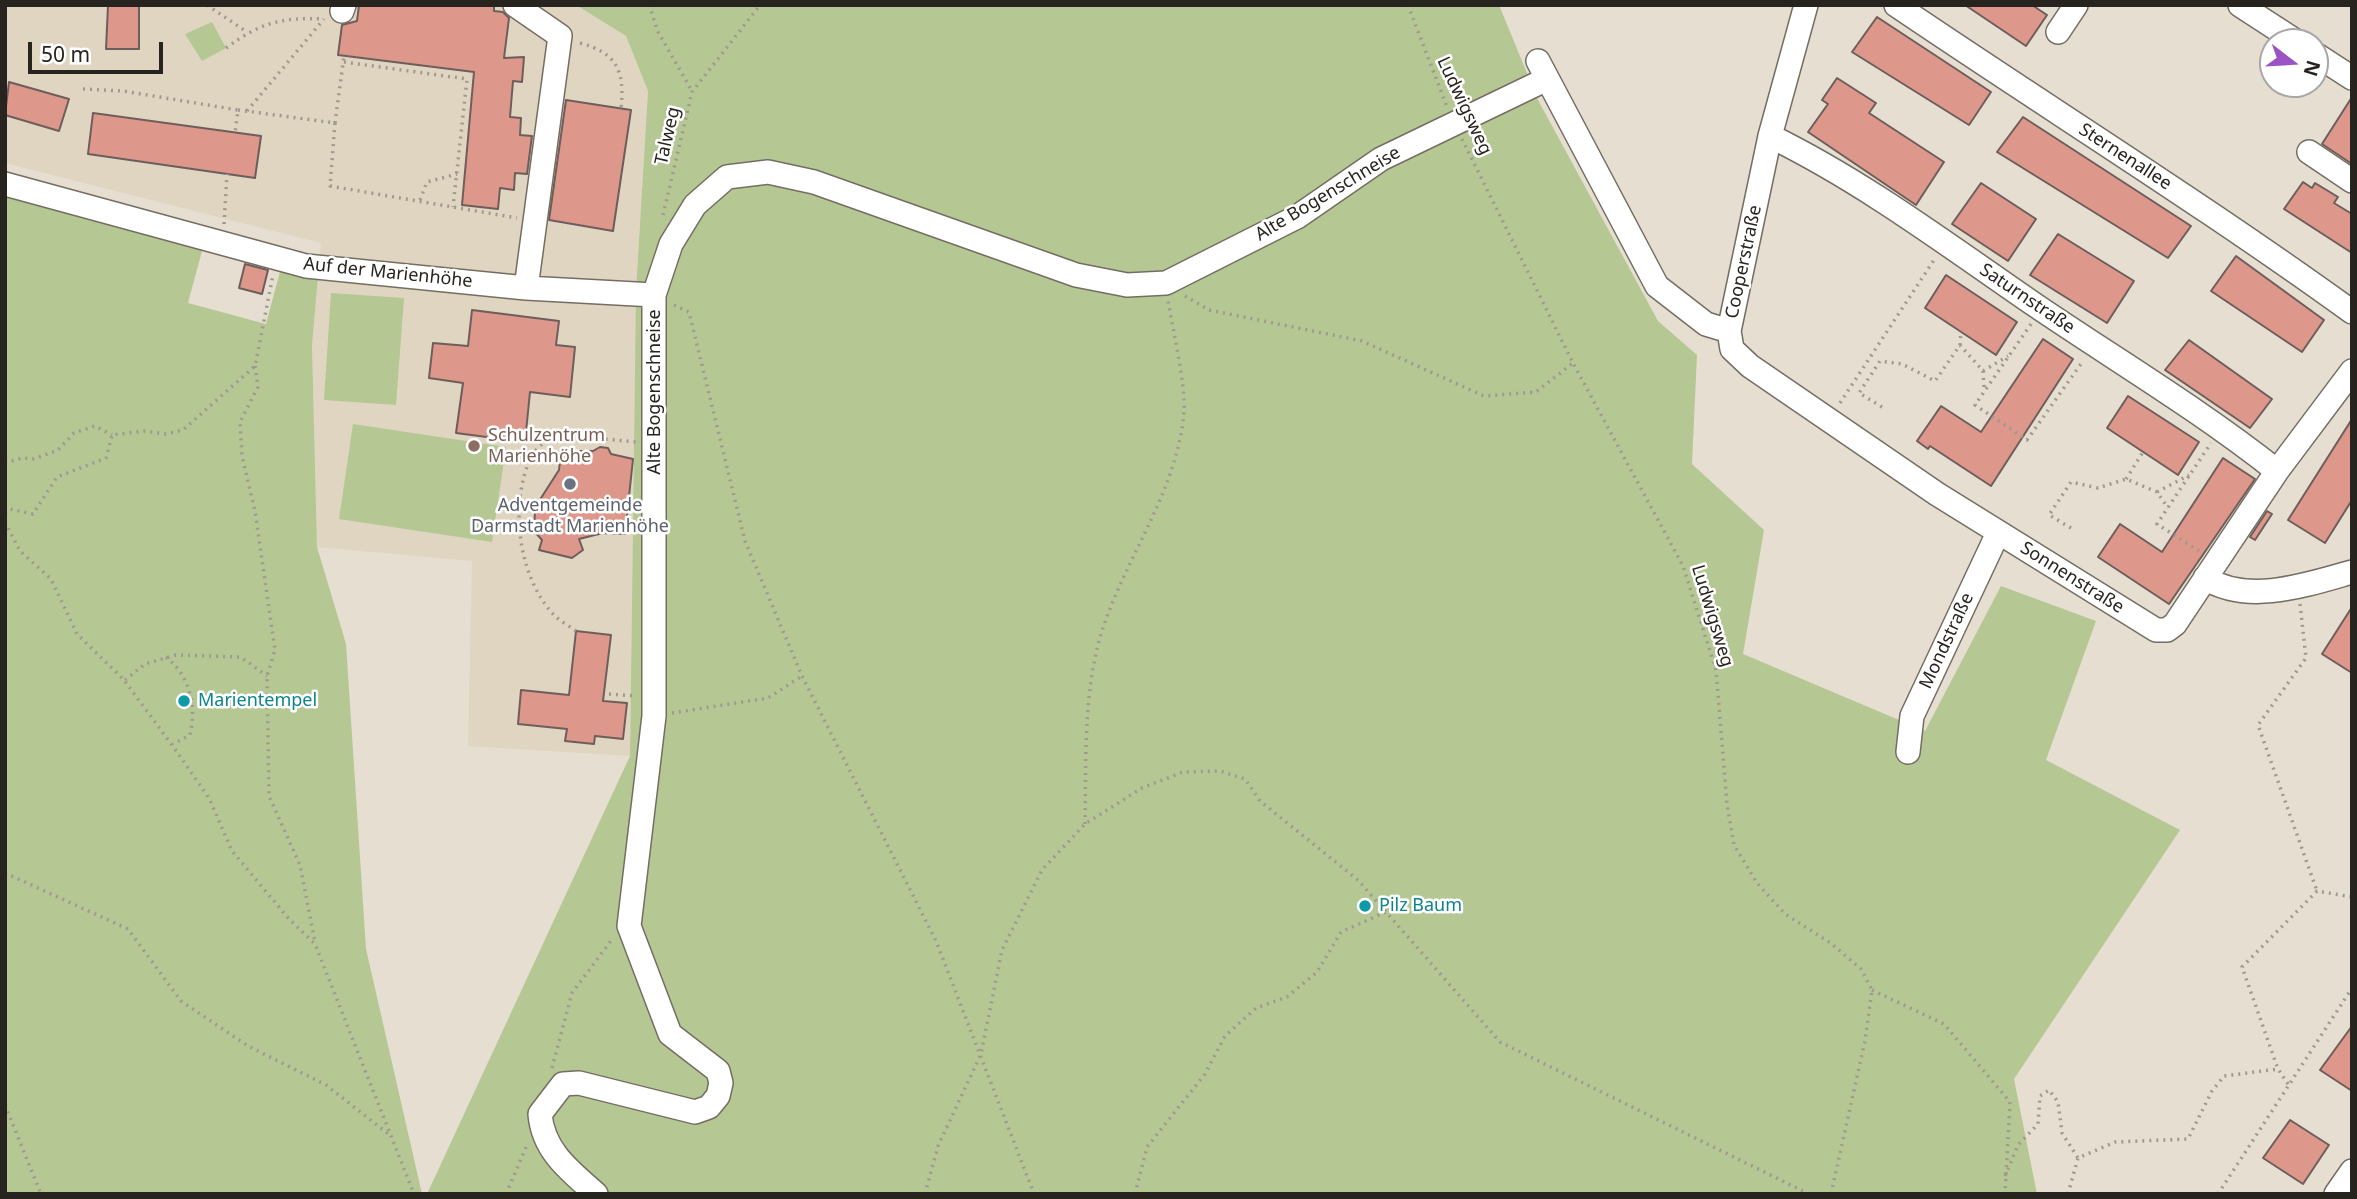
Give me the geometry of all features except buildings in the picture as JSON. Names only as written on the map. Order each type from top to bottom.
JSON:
[{"type":"street","points":[[515,5],[560,36],[526,288]]},
{"type":"street","name":"Cooperstraße","points":[[1454,125],[1542,70],[1657,286],[1706,324],[1729,331],[1770,136],[1807,5]]},
{"type":"street","name":"Sternenallee","points":[[1896,5],[2236,228],[2352,312]]},
{"type":"street","points":[[2058,32],[2075,5]]},
{"type":"street","points":[[2241,5],[2276,28]]},
{"type":"street","points":[[2329,63],[2352,78]]},
{"type":"street","name":"Alte Bogenschneise","points":[[545,1106],[563,1084],[579,1083],[695,1112],[709,1107],[718,1096],[721,1083],[718,1072],[670,1034],[629,926],[654,707],[654,295],[671,244],[695,205],[727,177],[768,172],[814,182],[1076,275],[1127,285],[1166,283],[1297,218],[1381,159],[1454,125]]},
{"type":"street","name":"Saturnstraße","points":[[1770,136],[1813,157],[1944,243],[2222,427],[2277,471]]},
{"type":"street","points":[[2309,152],[2352,181]]},
{"type":"street","name":"Auf der Marienhöhe","points":[[5,184],[306,266],[526,288],[654,295]]},
{"type":"street","name":"Sonnenstraße","points":[[1729,331],[1732,349],[1750,366],[1828,421],[1998,533],[2155,630],[2167,630],[2175,624],[2277,471],[2352,371]]},
{"type":"street","name":"Mondstraße","points":[[1908,752],[1912,716],[1998,533]]},
{"type":"street","points":[[2211,570],[2220,588],[2253,592],[2298,587],[2352,572]]},
{"type":"street","points":[[545,1106],[542,1133],[561,1163],[596,1194]]},
{"type":"street","points":[[2336,1194],[2352,1171]]},
{"type":"path","points":[[207,5],[247,32]]},
{"type":"path","points":[[649,5],[658,32],[692,92]]},
{"type":"path","name":"Talweg","points":[[662,220],[692,92],[760,5]]},
{"type":"path","name":"Ludwigsweg","points":[[1408,5],[1454,125],[1494,197],[1573,363],[1683,566],[1716,670],[1727,804],[1734,845],[1757,883],[1785,914],[1832,944],[1861,969],[1872,990]]},
{"type":"path","points":[[226,48],[247,32],[282,19],[337,12]]},
{"type":"path","points":[[246,112],[337,12]]},
{"type":"path","points":[[560,36],[595,47],[616,64],[622,77],[621,108]]},
{"type":"path","points":[[344,56],[330,186],[534,220]]},
{"type":"path","points":[[344,62],[467,79],[453,207]]},
{"type":"path","points":[[83,89],[123,91],[246,112],[335,123]]},
{"type":"path","points":[[235,133],[238,110]]},
{"type":"path","points":[[222,243],[227,174]]},
{"type":"path","points":[[420,201],[427,181],[457,174]]},
{"type":"path","points":[[1828,421],[1944,243]]},
{"type":"path","points":[[277,258],[255,366],[258,387],[240,422],[242,456],[255,511],[275,650],[267,676],[269,796],[300,865],[315,944],[414,1194]]},
{"type":"path","points":[[1166,283],[1209,310],[1362,341],[1484,396],[1536,392],[1573,363]]},
{"type":"path","points":[[1085,824],[1086,749],[1097,653],[1124,574],[1174,464],[1184,411],[1166,283]]},
{"type":"path","points":[[654,295],[689,312],[745,541],[802,676],[936,941],[1034,1194]]},
{"type":"path","points":[[2032,322],[1975,405],[2027,440],[2095,345]]},
{"type":"path","points":[[1882,407],[1859,393],[1880,361],[1902,365],[1935,381],[1960,345],[1961,331]]},
{"type":"path","points":[[1960,345],[1983,371],[1984,389]]},
{"type":"path","points":[[1983,371],[2011,354]]},
{"type":"path","points":[[5,463],[22,458],[34,459],[58,450],[74,433],[95,426],[112,435],[144,431],[166,434],[183,430],[255,366]]},
{"type":"path","points":[[2211,570],[2157,524],[2222,427]]},
{"type":"path","points":[[576,631],[554,615],[533,582],[523,552],[518,504],[531,456],[553,434],[656,444]]},
{"type":"path","points":[[5,513],[10,509],[33,514],[57,477],[106,457],[112,435]]},
{"type":"path","points":[[2071,528],[2049,515],[2071,482],[2098,488],[2126,479],[2143,452]]},
{"type":"path","points":[[2157,492],[2190,474]]},
{"type":"path","points":[[2126,479],[2157,492],[2168,508]]},
{"type":"path","points":[[5,522],[20,551],[51,579],[77,635],[124,680],[209,798],[233,851],[289,919],[315,944]]},
{"type":"path","points":[[2298,587],[2306,658],[2258,725],[2316,891]]},
{"type":"path","points":[[124,680],[145,664],[166,656],[241,657],[267,676]]},
{"type":"path","points":[[166,656],[176,664],[190,694],[195,715],[190,735],[172,745]]},
{"type":"path","points":[[609,694],[654,707],[768,698],[802,676]]},
{"type":"path","points":[[925,1194],[939,1146],[981,1054],[1002,950],[1042,870],[1085,824],[1142,788],[1183,772],[1220,771],[1245,779],[1260,801],[1358,880],[1388,911],[1500,1042],[1808,1194]]},
{"type":"path","points":[[5,873],[128,929],[181,1001],[248,1046],[326,1085],[393,1138]]},
{"type":"path","points":[[2316,891],[2352,897]]},
{"type":"path","points":[[2288,1084],[2278,1069],[2242,967],[2316,891]]},
{"type":"path","points":[[1135,1194],[1147,1147],[1205,1074],[1225,1036],[1256,1008],[1287,997],[1317,972],[1341,932],[1388,911]]},
{"type":"path","points":[[506,1194],[545,1106],[548,1080],[572,993],[610,940],[629,926]]},
{"type":"path","points":[[2218,1194],[2352,988]]},
{"type":"path","points":[[1831,1194],[1865,1041],[1872,990],[1944,1024],[2010,1102],[2005,1194]]},
{"type":"path","points":[[2078,1158],[2115,1142],[2188,1139],[2212,1091],[2224,1076],[2278,1069]]},
{"type":"path","points":[[2004,1180],[2018,1145],[2038,1124],[2040,1096],[2049,1090],[2058,1102],[2062,1133],[2078,1158],[2068,1194]]},
{"type":"path","points":[[5,1105],[41,1194]]},
{"type":"shaded area","name":"Schulzentrum Marienhöhe","points":[[5,5],[576,5],[626,36],[648,91],[636,290],[630,756],[468,746],[472,561],[317,547],[312,345],[321,243],[5,163]]},
{"type":"green space","points":[[576,5],[1499,5],[1538,100],[1658,321],[1697,355],[1692,464],[1764,530],[1743,654],[1925,731],[2001,586],[2096,621],[2046,760],[2180,830],[2014,1079],[2037,1194],[427,1194],[630,756],[636,290],[648,91],[626,36]]},
{"type":"green space","points":[[212,22],[226,48],[202,61],[185,34]]},
{"type":"green space","points":[[5,190],[203,247],[188,303],[266,324],[281,268],[318,277],[312,345],[317,547],[346,644],[366,949],[422,1194],[5,1194]]},
{"type":"green space","points":[[331,293],[404,298],[396,405],[324,400]]},
{"type":"green space","points":[[353,424],[506,447],[492,542],[339,519]]},
{"type":"place","name":"Schulzentrum Marienhöhe","points":[[474,446]]},
{"type":"place","name":"Adventgemeinde Darmstadt Marienhöhe","points":[[570,484]]},
{"type":"place","name":"Marientempel","points":[[184,701]]},
{"type":"place","name":"Pilz Baum","points":[[1365,906]]}]
